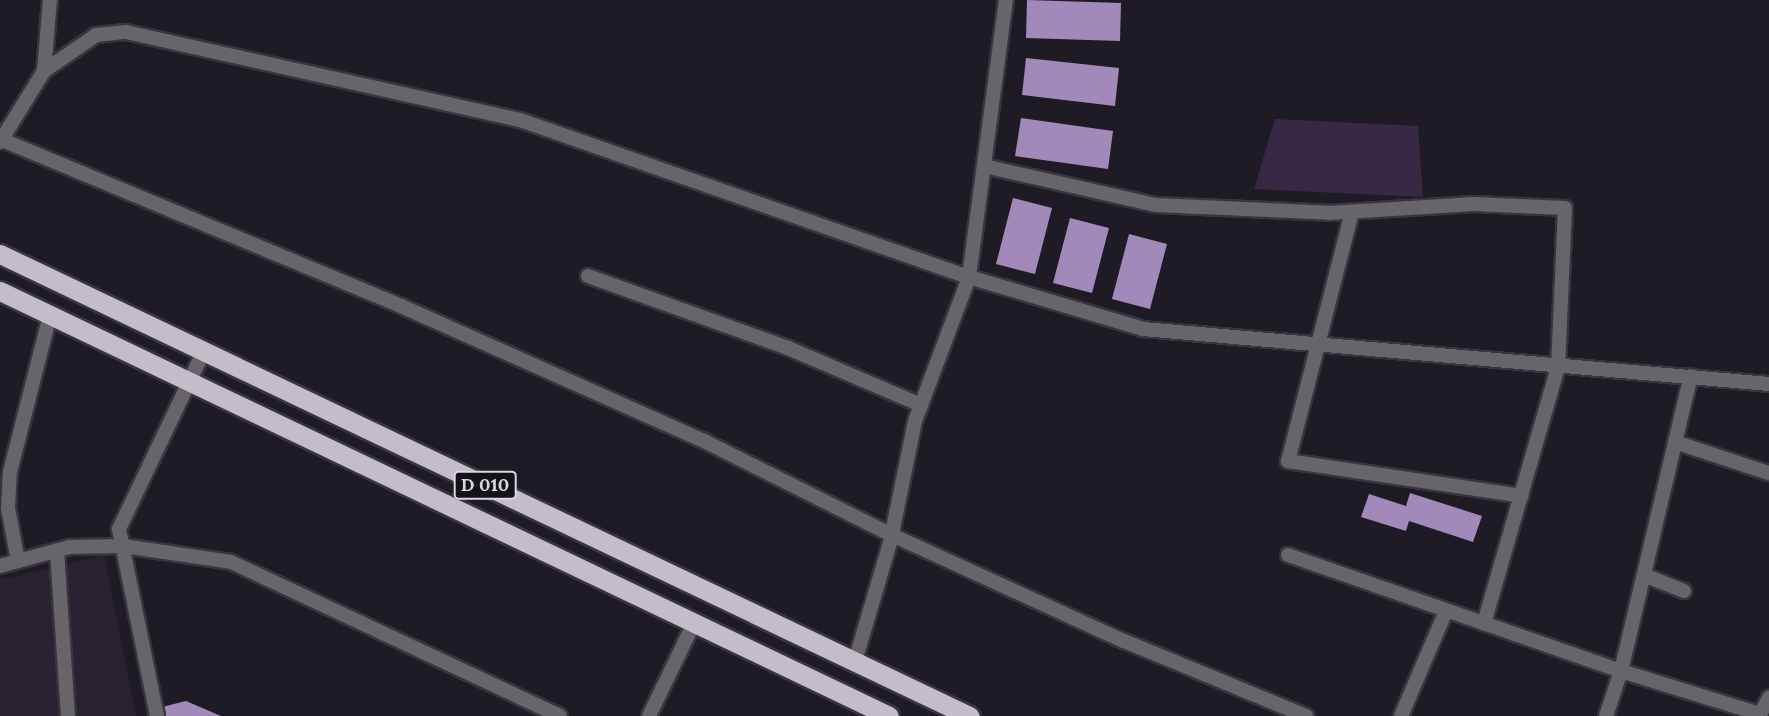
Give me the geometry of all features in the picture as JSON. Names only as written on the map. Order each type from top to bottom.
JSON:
[{"type":"highway","name":"D 010","points":[[0,254],[969,716]]},
{"type":"highway","name":"D 010","points":[[0,291],[694,624],[860,710],[889,716]]},
{"type":"street","points":[[44,71],[50,0]]},
{"type":"street","points":[[855,661],[892,535],[921,405],[969,277],[1006,0]]},
{"type":"street","points":[[1306,716],[1124,641],[892,535],[704,441],[578,385],[0,140],[44,71],[96,35],[139,35],[520,120],[969,277],[1143,329],[1769,384]]},
{"type":"street","points":[[984,166],[1156,205],[1352,212],[1474,204],[1565,208],[1558,367],[1484,624]]},
{"type":"street","points":[[1352,212],[1314,345],[1287,461],[1521,496]]},
{"type":"street","points":[[588,276],[788,348],[921,405]]},
{"type":"street","points":[[18,561],[10,527],[9,472],[50,315]]},
{"type":"street","points":[[157,716],[119,530],[204,351]]},
{"type":"street","points":[[1606,716],[1621,671],[1691,376]]},
{"type":"street","points":[[1675,442],[1769,473]]},
{"type":"street","points":[[0,566],[57,551],[123,546],[231,562],[560,716]]},
{"type":"street","points":[[57,551],[68,716]]},
{"type":"street","points":[[1288,555],[1621,671],[1759,715],[1769,698]]},
{"type":"street","points":[[1644,575],[1684,591]]},
{"type":"street","points":[[1401,716],[1446,611]]},
{"type":"street","points":[[649,716],[694,624]]},
{"type":"shaded area","points":[[1275,119],[1418,126],[1423,197],[1254,189]]},
{"type":"shaded area","points":[[104,555],[136,716],[0,716],[0,580]]},
{"type":"building","points":[[1027,0],[1121,3],[1120,41],[1026,38]]},
{"type":"building","points":[[1026,58],[1119,68],[1115,106],[1022,95]]},
{"type":"building","points":[[1021,118],[1113,131],[1108,169],[1015,156]]},
{"type":"building","points":[[1013,198],[1052,208],[1035,274],[996,264]]},
{"type":"building","points":[[1070,218],[1109,228],[1092,293],[1053,283]]},
{"type":"building","points":[[1129,234],[1167,244],[1150,309],[1112,299]]},
{"type":"building","points":[[1410,493],[1482,516],[1473,542],[1409,521],[1406,531],[1361,517],[1369,494],[1406,506]]},
{"type":"building","points":[[186,701],[221,716],[164,716],[162,707]]}]
